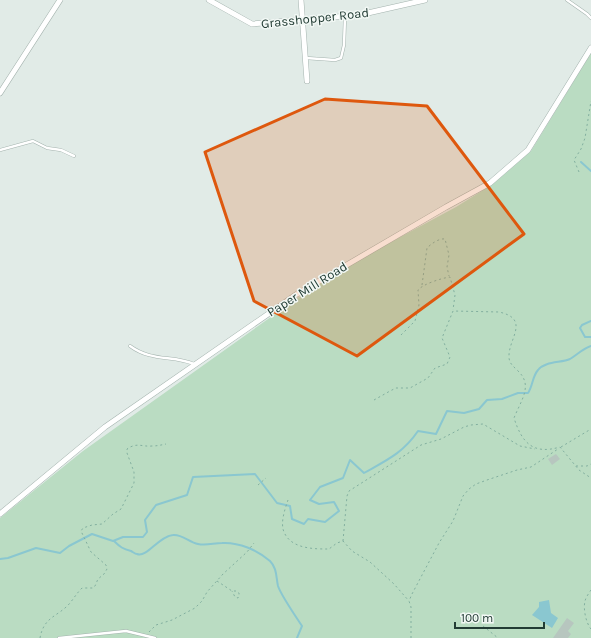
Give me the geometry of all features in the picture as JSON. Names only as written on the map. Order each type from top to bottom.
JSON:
[{"type":"street","points":[[0,93],[60,0]]},
{"type":"street","name":"Grasshopper Road","points":[[209,0],[252,24],[346,17],[425,0]]},
{"type":"street","points":[[301,0],[307,81]]},
{"type":"street","name":"Paper Mill Road","points":[[0,514],[104,427],[314,283],[490,183],[528,150],[591,48]]},
{"type":"lane","points":[[567,0],[591,18]]},
{"type":"lane","points":[[305,58],[335,60],[341,58],[346,31],[346,17]]},
{"type":"lane","points":[[0,150],[33,141],[47,148],[61,150],[74,156]]},
{"type":"lane","points":[[130,346],[139,352],[152,357],[182,360],[194,365]]},
{"type":"lane","points":[[59,638],[126,631],[155,638]]},
{"type":"path","points":[[579,172],[574,160],[586,138],[591,101]]},
{"type":"path","points":[[374,400],[396,388],[410,388],[428,378],[435,368],[447,364],[450,361],[450,357],[442,338],[453,311],[455,295],[447,267],[449,255],[446,239],[442,238],[430,245],[428,248],[422,285],[418,290],[419,310],[415,321],[400,335]]},
{"type":"path","points":[[422,285],[445,277],[450,277]]},
{"type":"path","points":[[453,311],[499,312],[510,316],[514,320],[516,334],[509,357],[513,367],[524,377],[526,384],[523,397],[514,418],[522,436],[536,449]]},
{"type":"path","points":[[411,638],[412,607],[409,601],[391,580],[370,562],[352,551],[343,541],[347,496],[349,491],[421,445],[441,439],[464,427],[483,424],[520,446],[548,450],[560,447]]},
{"type":"path","points":[[409,601],[415,586],[453,521],[463,496],[469,489],[476,484],[517,470],[531,467],[560,447],[591,429]]},
{"type":"path","points":[[40,638],[44,625],[48,619],[60,612],[70,603],[82,588],[93,588],[96,586],[98,579],[107,569],[106,564],[90,552],[81,531],[83,528],[92,525],[102,524],[121,509],[134,483],[134,472],[127,450],[130,447],[140,444],[151,446],[166,444]]},
{"type":"path","points":[[560,447],[576,466],[591,478]]},
{"type":"path","points":[[576,466],[584,467],[591,464]]},
{"type":"path","points":[[258,485],[266,478]]},
{"type":"path","points":[[288,500],[284,516],[284,532],[292,542],[310,549],[329,549],[337,543],[343,541]]},
{"type":"path","points":[[146,636],[150,629],[156,625],[172,620],[195,608],[223,574],[247,552],[254,543]]},
{"type":"path","points":[[217,581],[232,591]]},
{"type":"path","points":[[591,590],[585,600],[584,609],[589,627],[591,629]]},
{"type":"path","points":[[483,626],[498,638]]},
{"type":"highlighted area","points":[[325,99],[427,106],[524,234],[357,356],[254,301],[205,152]]},
{"type":"green space","points":[[591,53],[591,638],[0,638],[0,518],[83,451],[306,292],[365,256],[456,207],[493,184],[531,151]]},
{"type":"water","points":[[549,600],[551,613],[558,618],[552,628],[532,615],[539,607],[539,602]]},
{"type":"building","points":[[556,454],[560,459],[552,465],[548,459]]},
{"type":"building","points":[[567,618],[574,623],[568,631],[571,634],[568,638],[553,638]]},
{"type":"waterway","points":[[581,162],[591,171]]},
{"type":"waterway","points":[[591,321],[582,325],[580,328],[585,337],[591,337]]},
{"type":"waterway","points":[[0,559],[8,558],[36,548],[60,553],[69,546],[92,534],[113,541],[123,537],[143,537],[147,532],[145,520],[156,505],[187,495],[193,477],[255,474],[277,503],[290,506],[292,519],[304,524],[308,519],[325,522],[339,511],[334,502],[319,504],[310,500],[320,487],[343,478],[350,460],[364,473],[400,451],[418,431],[436,434],[447,411],[464,413],[479,409],[487,400],[502,399],[518,393],[528,393],[535,376],[541,367],[570,359],[582,350],[591,346]]},
{"type":"waterway","points":[[114,541],[124,549],[136,554],[145,553],[163,539],[173,535],[198,544],[228,543],[241,545],[254,550],[270,561],[274,567],[278,586],[302,626],[297,638]]}]
